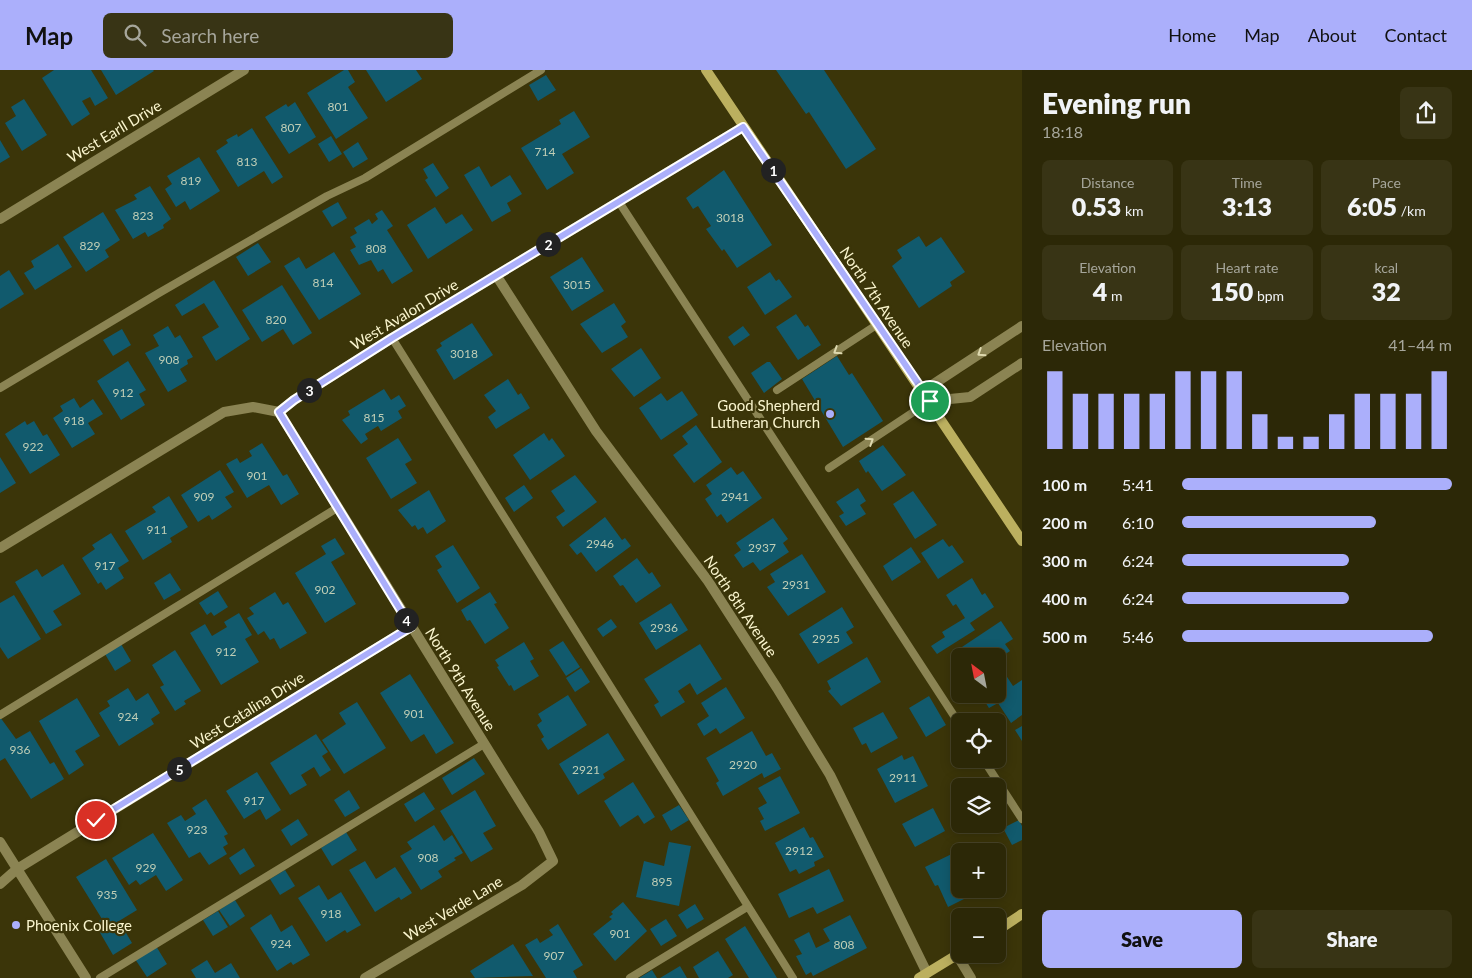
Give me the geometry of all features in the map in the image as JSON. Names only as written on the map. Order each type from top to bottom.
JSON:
[{"type":"main road","name":"North 7th Avenue","points":[[706,70],[930,401],[1022,541]]},
{"type":"main road","points":[[1006,925],[1022,914]]},
{"type":"main road","points":[[923,976],[951,959]]},
{"type":"street","name":"West Earll Drive","points":[[0,218],[244,70]]},
{"type":"street","name":"West Avalon Drive","points":[[279,412],[294,400],[392,338],[743,127]]},
{"type":"street","name":"North 8th Avenue","points":[[496,275],[596,431],[708,581],[782,696],[830,775],[923,976]]},
{"type":"street","points":[[923,391],[1022,326]]},
{"type":"street","points":[[930,401],[970,397],[1022,363]]},
{"type":"street","points":[[0,548],[224,412],[253,407],[279,412]]},
{"type":"street","name":"North 9th Avenue","points":[[279,412],[539,832],[553,861]]},
{"type":"street","name":"West Catalina Drive","points":[[0,884],[17,869],[411,627]]},
{"type":"street","points":[[0,842],[86,978]]},
{"type":"street","name":"West Verde Lane","points":[[365,978],[522,884],[553,861]]},
{"type":"street","points":[[964,963],[971,978]]},
{"type":"lane","points":[[0,388],[176,283],[441,133],[541,70]]},
{"type":"lane","points":[[619,202],[952,713]]},
{"type":"lane","points":[[777,390],[878,324]]},
{"type":"lane","points":[[392,338],[793,978]]},
{"type":"lane","points":[[829,468],[930,401]]},
{"type":"lane","points":[[0,714],[337,508]]},
{"type":"lane","points":[[100,978],[484,744]]},
{"type":"lane","points":[[988,768],[1022,818]]},
{"type":"lane","points":[[630,978],[747,907]]},
{"type":"building","points":[[54,70],[91,70],[108,98],[95,106],[90,97],[82,101],[90,114],[72,126],[42,78]]},
{"type":"building","points":[[101,70],[153,70],[154,71],[116,95]]},
{"type":"building","points":[[344,70],[348,70],[355,82],[348,87],[368,118],[336,139],[307,93]]},
{"type":"building","points":[[366,70],[416,70],[422,79],[386,102]]},
{"type":"building","points":[[776,70],[824,70],[876,149],[846,169],[809,112],[806,114]]},
{"type":"building","points":[[546,75],[556,90],[538,101],[529,85]]},
{"type":"building","points":[[24,99],[47,135],[22,151],[5,123],[16,116],[11,107]]},
{"type":"building","points":[[295,102],[316,137],[289,154],[265,117],[286,104],[288,107]]},
{"type":"building","points":[[574,111],[590,137],[562,154],[574,173],[547,190],[521,148],[561,124],[559,120]]},
{"type":"building","points":[[252,128],[283,177],[272,184],[264,171],[238,187],[216,151],[228,143],[226,140],[237,134],[238,137]]},
{"type":"building","points":[[331,136],[342,154],[329,162],[318,144]]},
{"type":"building","points":[[0,140],[10,157],[0,163]]},
{"type":"building","points":[[358,142],[368,159],[353,168],[343,152]]},
{"type":"building","points":[[199,157],[220,191],[190,210],[185,201],[176,207],[165,189],[172,184],[167,176]]},
{"type":"building","points":[[433,163],[449,188],[436,197],[425,180],[428,178],[423,169]]},
{"type":"building","points":[[479,166],[491,187],[510,175],[522,194],[507,203],[511,211],[492,222],[464,175]]},
{"type":"building","points":[[724,170],[772,245],[737,268],[724,249],[722,251],[706,229],[711,226],[698,206],[693,209],[686,198]]},
{"type":"building","points":[[150,186],[171,219],[163,225],[164,228],[148,237],[145,232],[133,239],[115,210],[137,199],[134,195]]},
{"type":"building","points":[[338,202],[347,218],[332,227],[322,211]]},
{"type":"building","points":[[435,207],[446,224],[462,214],[473,230],[428,259],[407,225]]},
{"type":"building","points":[[382,210],[393,226],[387,230],[413,271],[392,284],[383,269],[378,272],[371,260],[359,265],[350,250],[356,247],[350,237],[357,233],[354,228],[369,219],[372,224],[378,219],[375,214]]},
{"type":"building","points":[[103,212],[120,240],[105,250],[109,257],[86,272],[63,237]]},
{"type":"building","points":[[919,236],[926,247],[941,237],[965,272],[950,282],[952,286],[919,308],[892,266],[902,258],[897,250]]},
{"type":"building","points":[[258,243],[271,262],[248,276],[236,257]]},
{"type":"building","points":[[58,244],[72,267],[35,290],[24,273],[34,267],[31,261]]},
{"type":"building","points":[[334,252],[361,294],[319,320],[284,266],[299,257],[306,269]]},
{"type":"building","points":[[582,257],[604,291],[572,311],[550,277]]},
{"type":"building","points":[[9,270],[24,294],[0,309],[0,276]]},
{"type":"building","points":[[770,272],[776,281],[779,279],[792,297],[765,315],[747,287]]},
{"type":"building","points":[[214,280],[250,339],[216,361],[202,337],[219,327],[204,303],[182,316],[175,305]]},
{"type":"building","points":[[282,285],[312,333],[293,345],[283,329],[262,342],[242,310]]},
{"type":"building","points":[[614,303],[626,322],[621,326],[628,337],[602,353],[580,324]]},
{"type":"building","points":[[796,314],[805,327],[808,325],[821,345],[798,360],[776,327]]},
{"type":"building","points":[[472,323],[493,355],[454,380],[436,350],[442,346],[440,343]]},
{"type":"building","points":[[168,326],[175,338],[180,335],[193,357],[187,360],[188,364],[180,369],[187,381],[168,392],[145,353],[159,346],[153,335]]},
{"type":"building","points":[[743,326],[750,335],[734,346],[728,337]]},
{"type":"building","points":[[122,329],[131,345],[113,356],[103,340]]},
{"type":"building","points":[[641,348],[661,378],[634,397],[611,369]]},
{"type":"building","name":"Good Shepherd Lutheran Church","points":[[837,356],[849,375],[852,373],[883,421],[843,447],[802,379]]},
{"type":"building","points":[[128,361],[146,390],[139,394],[145,405],[121,420],[97,381]]},
{"type":"building","points":[[767,362],[770,362],[782,379],[764,393],[751,373]]},
{"type":"building","points":[[508,379],[518,395],[521,393],[530,408],[496,429],[488,417],[496,411],[484,395]]},
{"type":"building","points":[[384,389],[391,400],[399,395],[406,406],[398,411],[402,418],[381,431],[378,426],[365,434],[368,439],[361,444],[342,420],[350,415],[348,411]]},
{"type":"building","points":[[682,391],[698,415],[661,440],[639,408],[661,393],[667,401]]},
{"type":"building","points":[[74,398],[80,408],[93,399],[103,414],[88,423],[95,434],[72,448],[53,418],[63,411],[60,406]]},
{"type":"building","points":[[25,421],[27,425],[34,421],[43,436],[47,434],[60,455],[30,474],[5,434]]},
{"type":"building","points":[[696,425],[722,462],[694,483],[673,455],[688,444],[682,436]]},
{"type":"building","points":[[544,433],[549,441],[552,438],[565,456],[530,480],[513,455]]},
{"type":"building","points":[[398,438],[412,460],[405,464],[417,483],[391,499],[366,458]]},
{"type":"building","points":[[262,443],[283,476],[287,474],[299,494],[281,505],[269,485],[247,498],[226,464],[237,458],[240,463],[252,456],[249,451]]},
{"type":"building","points":[[883,445],[906,475],[882,491],[868,471],[866,473],[859,461]]},
{"type":"building","points":[[0,457],[16,483],[0,493]]},
{"type":"building","points":[[731,467],[737,475],[743,471],[762,498],[727,523],[721,514],[717,517],[705,499],[712,494],[706,485]]},
{"type":"building","points":[[220,470],[234,492],[225,497],[232,507],[212,520],[209,515],[198,522],[181,495]]},
{"type":"building","points":[[575,475],[597,502],[563,527],[556,517],[565,511],[551,491]]},
{"type":"building","points":[[524,485],[533,498],[514,512],[505,498]]},
{"type":"building","points":[[858,488],[866,501],[860,505],[866,514],[846,526],[839,516],[844,513],[836,502]]},
{"type":"building","points":[[429,490],[446,521],[427,534],[423,527],[418,530],[415,525],[412,527],[398,510]]},
{"type":"building","points":[[913,491],[937,525],[915,539],[893,504]]},
{"type":"building","points":[[169,496],[188,527],[170,538],[172,542],[143,560],[125,531],[156,512],[152,507]]},
{"type":"building","points":[[605,517],[622,540],[625,538],[631,546],[596,572],[581,552],[577,555],[569,545]]},
{"type":"building","points":[[773,518],[788,539],[783,543],[789,552],[760,571],[753,562],[743,568],[734,555],[741,550],[736,543]]},
{"type":"building","points":[[111,533],[129,561],[118,568],[124,578],[106,590],[101,582],[98,584],[82,558],[95,549],[92,545]]},
{"type":"building","points":[[335,538],[345,554],[331,562],[356,604],[325,623],[295,573],[326,554],[321,546]]},
{"type":"building","points":[[943,539],[949,547],[952,545],[964,562],[938,579],[921,553]]},
{"type":"building","points":[[453,545],[480,588],[457,603],[437,570],[442,567],[435,556]]},
{"type":"building","points":[[911,547],[921,562],[892,581],[883,566]]},
{"type":"building","points":[[802,554],[826,592],[788,616],[767,587],[775,582],[770,574]]},
{"type":"building","points":[[637,558],[649,574],[652,572],[661,586],[636,603],[623,585],[620,586],[613,576]]},
{"type":"building","points":[[63,564],[81,594],[53,611],[62,625],[46,634],[15,582],[37,569],[42,577]]},
{"type":"building","points":[[170,573],[181,590],[164,600],[154,583]]},
{"type":"building","points":[[972,578],[982,595],[985,593],[994,607],[970,623],[975,630],[937,654],[931,646],[945,637],[942,632],[965,618],[956,604],[953,606],[946,595]]},
{"type":"building","points":[[218,591],[228,607],[214,616],[211,612],[207,615],[199,603]]},
{"type":"building","points":[[275,592],[283,605],[288,602],[307,633],[280,649],[274,638],[270,640],[264,631],[258,635],[247,618],[254,614],[249,608]]},
{"type":"building","points":[[490,592],[497,603],[494,604],[509,628],[485,644],[470,620],[467,621],[461,610]]},
{"type":"building","points":[[14,595],[41,639],[8,659],[0,647],[0,603]]},
{"type":"building","points":[[671,603],[688,630],[656,650],[639,623]]},
{"type":"building","points":[[842,607],[854,627],[846,632],[853,643],[818,664],[799,634]]},
{"type":"building","points":[[239,613],[252,635],[245,639],[259,662],[221,685],[190,633],[205,624],[212,636],[227,627],[224,622]]},
{"type":"building","points":[[611,619],[617,627],[603,637],[597,629]]},
{"type":"building","points":[[1001,621],[1013,639],[1005,644],[1010,651],[1006,654],[1006,648],[962,647]]},
{"type":"building","points":[[563,641],[580,667],[566,676],[549,650]]},
{"type":"building","points":[[524,642],[534,659],[530,661],[539,676],[514,691],[497,667],[499,666],[495,660]]},
{"type":"building","points":[[121,644],[131,661],[115,671],[105,654]]},
{"type":"building","points":[[700,644],[722,679],[697,695],[690,683],[678,691],[685,702],[661,717],[654,705],[659,702],[644,679]]},
{"type":"building","points":[[175,650],[201,691],[184,701],[186,704],[175,711],[160,687],[164,685],[152,665]]},
{"type":"building","points":[[867,657],[881,682],[841,706],[828,691],[831,689],[827,681]]},
{"type":"building","points":[[581,668],[590,682],[575,692],[566,678]]},
{"type":"building","points":[[410,674],[454,743],[436,754],[424,734],[411,742],[380,693]]},
{"type":"building","points":[[1006,675],[1013,686],[1022,680],[1022,715],[1011,723],[998,703],[1006,703]]},
{"type":"building","points":[[726,687],[745,718],[720,734],[716,728],[704,736],[697,724],[709,716],[701,703]]},
{"type":"building","points":[[128,688],[136,701],[148,693],[160,713],[151,719],[154,724],[119,746],[99,713],[110,706],[107,701]]},
{"type":"building","points":[[568,695],[587,725],[548,750],[541,739],[544,737],[537,725],[542,721],[538,714]]},
{"type":"building","points":[[929,696],[946,725],[926,737],[909,708]]},
{"type":"building","points":[[77,698],[100,736],[75,751],[84,765],[69,775],[39,721]]},
{"type":"building","points":[[357,702],[386,748],[344,774],[322,740],[346,724],[339,713]]},
{"type":"building","points":[[986,703],[998,703],[989,708]]},
{"type":"building","points":[[883,712],[898,738],[871,753],[866,743],[862,745],[853,728]]},
{"type":"building","points":[[0,717],[16,739],[30,731],[50,764],[54,762],[64,779],[31,799],[5,758],[0,761]]},
{"type":"building","points":[[1022,726],[1022,741],[1015,730]]},
{"type":"building","points":[[752,731],[766,756],[772,753],[781,769],[764,778],[762,773],[723,796],[716,783],[719,781],[706,758]]},
{"type":"building","points":[[608,733],[625,760],[603,774],[605,778],[578,795],[559,764]]},
{"type":"building","points":[[316,734],[328,752],[322,756],[331,770],[320,777],[314,767],[301,775],[307,785],[290,795],[270,763]]},
{"type":"building","points":[[902,755],[904,760],[913,756],[928,786],[895,803],[877,769]]},
{"type":"building","points":[[474,758],[485,774],[452,795],[442,778]]},
{"type":"building","points":[[257,772],[281,810],[266,820],[260,809],[244,819],[226,791]]},
{"type":"building","points":[[780,776],[800,813],[765,831],[760,821],[764,819],[758,808],[767,803],[758,788]]},
{"type":"building","points":[[633,782],[655,817],[644,824],[638,815],[620,827],[604,801]]},
{"type":"building","points":[[349,790],[360,808],[345,817],[334,800]]},
{"type":"building","points":[[475,790],[496,826],[483,833],[493,849],[471,862],[440,811]]},
{"type":"building","points":[[424,792],[435,809],[415,822],[404,804]]},
{"type":"building","points":[[206,799],[228,834],[224,836],[228,844],[223,847],[227,854],[209,865],[200,852],[189,858],[167,823],[181,815],[185,821],[196,814],[192,808]]},
{"type":"building","points":[[679,805],[689,820],[671,831],[662,815]]},
{"type":"building","points":[[933,808],[945,831],[915,847],[902,824]]},
{"type":"building","points":[[298,819],[308,835],[291,846],[281,830]]},
{"type":"building","points":[[1019,820],[1022,826],[1022,840],[1012,845],[1006,833],[1006,826]]},
{"type":"building","points":[[434,825],[444,841],[452,835],[463,853],[454,858],[456,860],[438,871],[442,877],[421,890],[400,856],[412,849],[407,842]]},
{"type":"building","points":[[804,827],[810,838],[813,837],[824,857],[814,862],[815,866],[799,874],[796,869],[790,872],[775,843]]},
{"type":"building","points":[[346,832],[357,850],[332,866],[321,848]]},
{"type":"building","points":[[153,833],[183,880],[166,891],[156,875],[140,885],[136,880],[129,885],[112,858]]},
{"type":"building","points":[[669,842],[691,846],[679,906],[636,897],[644,861],[664,866]]},
{"type":"building","points":[[244,848],[255,866],[240,875],[229,858]]},
{"type":"building","points":[[951,854],[951,898],[966,898],[948,907],[938,885],[935,886],[925,867]]},
{"type":"building","points":[[106,859],[137,910],[119,921],[132,943],[113,955],[95,924],[102,919],[76,877]]},
{"type":"building","points":[[365,861],[376,879],[395,867],[412,893],[401,900],[399,897],[375,912],[349,870]]},
{"type":"building","points":[[829,869],[844,901],[817,914],[813,907],[789,918],[778,894]]},
{"type":"building","points":[[285,870],[295,886],[280,895],[270,879]]},
{"type":"building","points":[[319,885],[328,900],[341,892],[361,925],[347,933],[345,930],[326,942],[298,898]]},
{"type":"building","points":[[235,900],[245,916],[230,926],[219,910]]},
{"type":"building","points":[[623,902],[647,931],[615,961],[593,934],[612,919],[609,917],[613,914],[611,912]]},
{"type":"building","points":[[695,904],[704,919],[687,929],[678,915]]},
{"type":"building","points":[[218,911],[228,927],[213,936],[203,920]]},
{"type":"building","points":[[271,914],[281,932],[292,925],[310,955],[293,965],[291,962],[277,971],[250,928]]},
{"type":"building","points":[[850,915],[867,948],[813,976],[811,972],[806,975],[796,956],[802,954],[794,940],[809,932],[816,948],[830,941],[823,929]]},
{"type":"building","points":[[666,919],[677,936],[661,946],[650,929]]},
{"type":"building","points":[[558,924],[583,965],[573,971],[577,978],[546,978],[525,945],[537,938],[540,943],[553,935],[549,930]]},
{"type":"building","points":[[745,926],[777,978],[749,978],[725,939]]},
{"type":"building","points":[[513,944],[533,976],[475,978],[470,971]]},
{"type":"building","points":[[156,946],[167,964],[147,977],[135,959]]},
{"type":"building","points":[[718,951],[733,975],[728,978],[699,978],[693,967]]},
{"type":"building","points":[[207,960],[215,973],[231,963],[240,978],[196,978],[191,970]]},
{"type":"building","points":[[680,966],[687,978],[660,978]]},
{"type":"building","points":[[652,970],[657,978],[639,978]]},
{"type":"place","name":"Good Shepherd Lutheran Church","points":[[830,414]]},
{"type":"place","name":"Phoenix College","points":[[16,925]]},
{"type":"route","points":[[96,820],[411,627],[279,412],[294,400],[392,338],[743,127],[930,401]]}]
